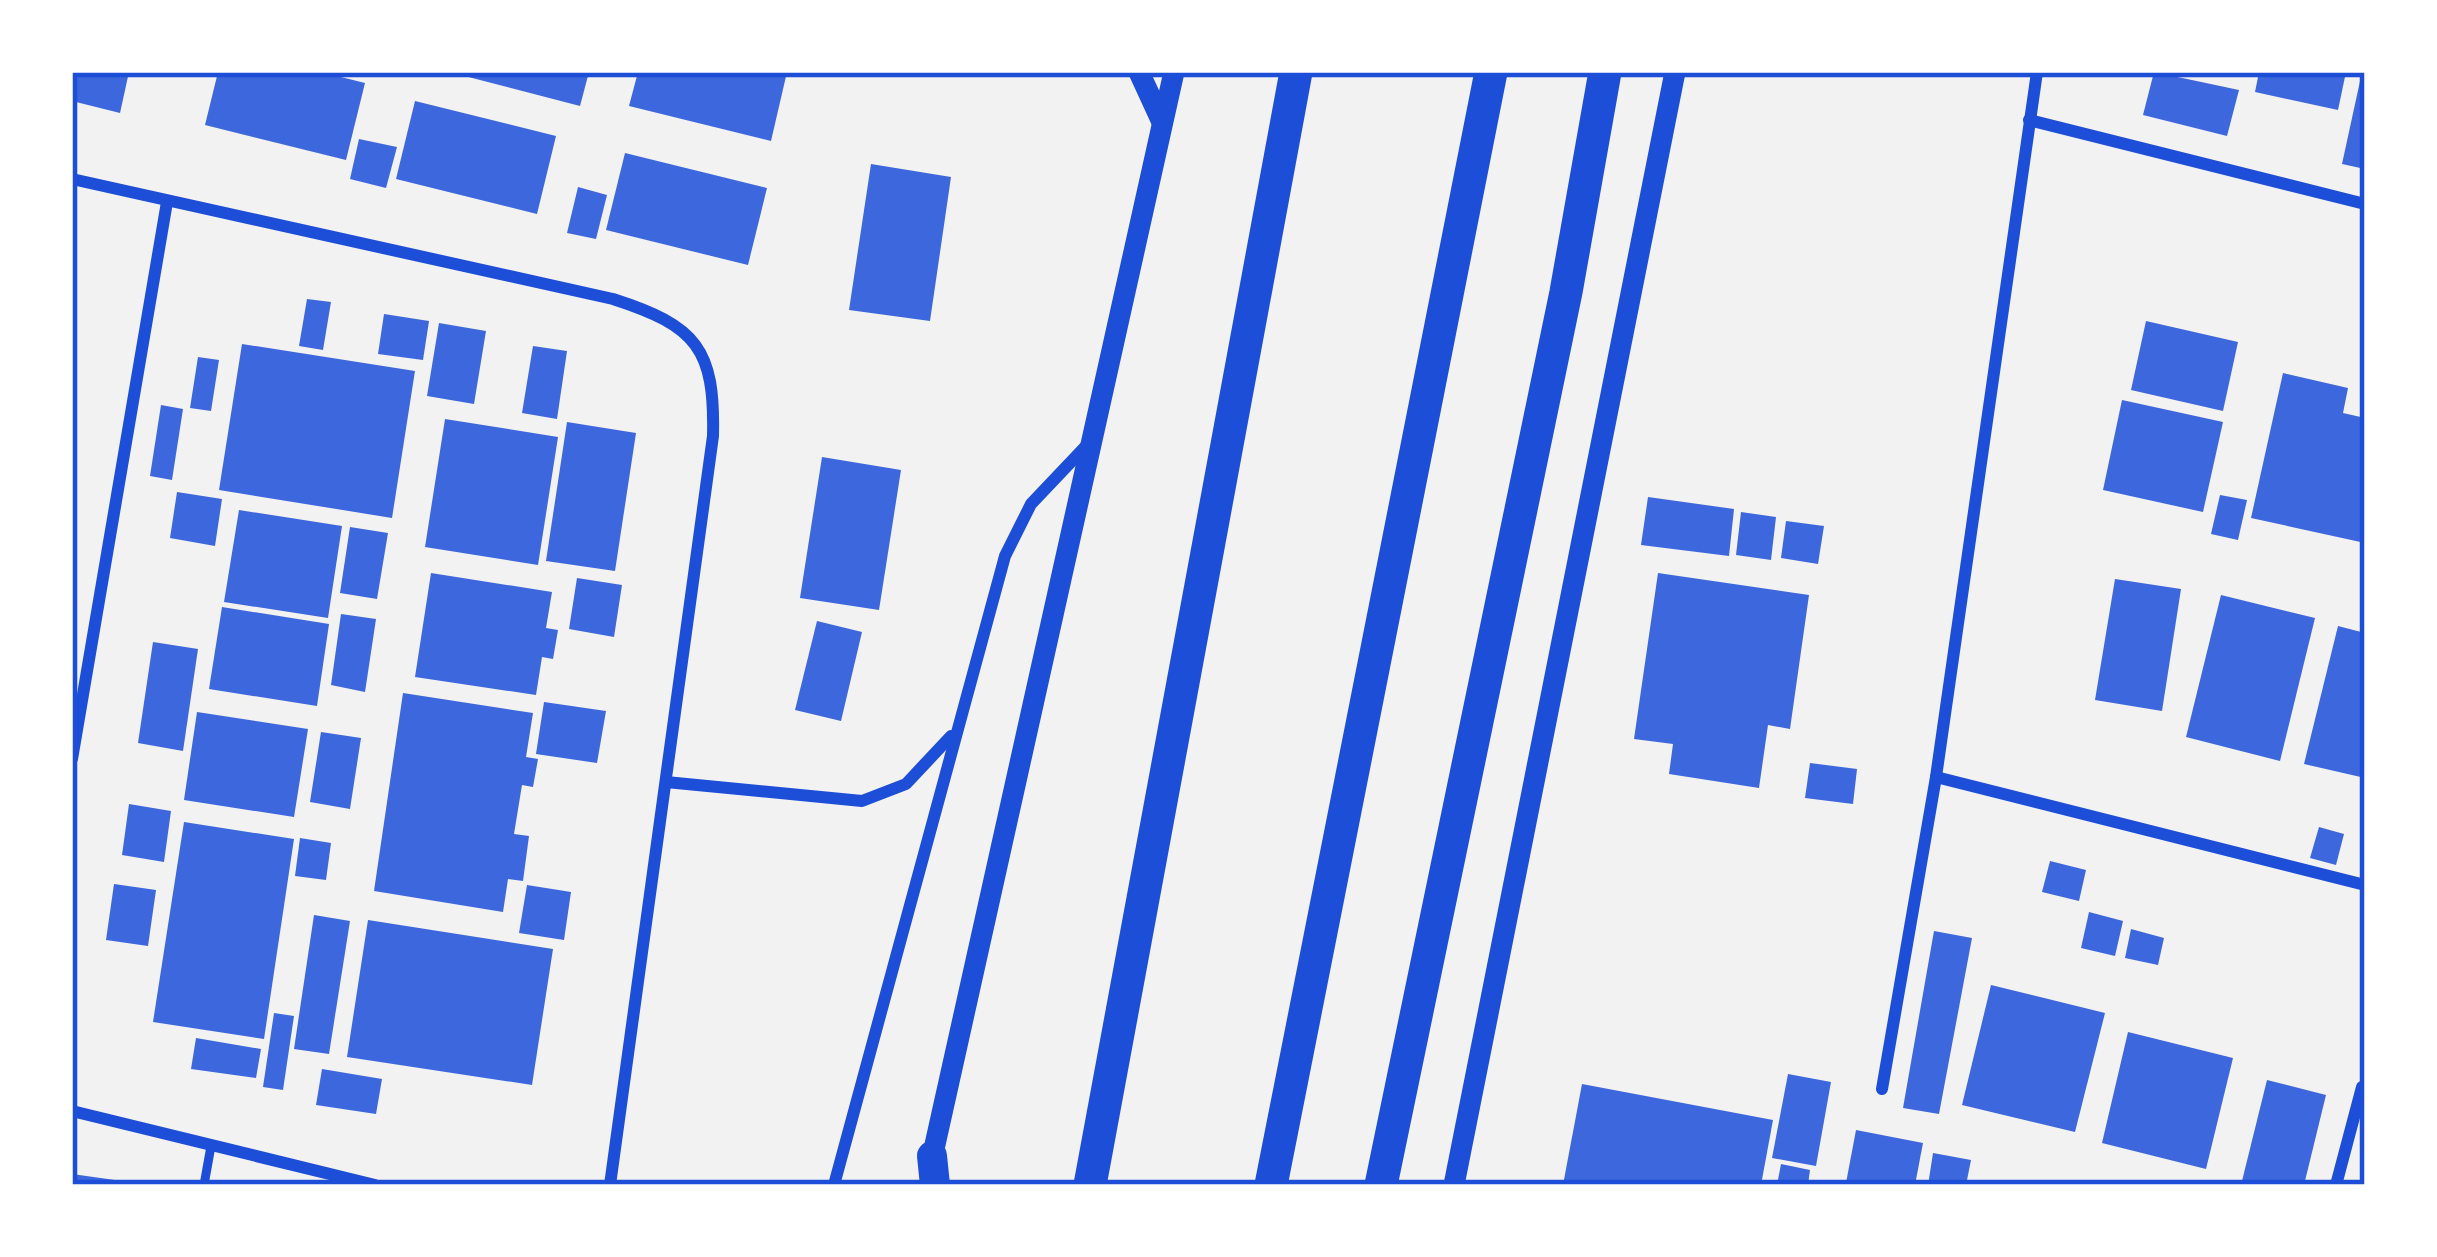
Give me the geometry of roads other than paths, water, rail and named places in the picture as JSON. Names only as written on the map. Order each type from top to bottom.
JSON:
[{"type":"highway","points":[[1090,1185],[1297,72]]},
{"type":"highway","points":[[1270,1185],[1491,72]]},
{"type":"highway","points":[[1382,1185],[1566,292],[1605,72]]},
{"type":"street","points":[[1139,72],[1162,122]]},
{"type":"street","points":[[931,1176],[1174,72]]},
{"type":"street","points":[[1454,1185],[1675,72]]},
{"type":"street","points":[[1882,1089],[1936,778],[2036,72]]},
{"type":"street","points":[[2029,120],[2365,204]]},
{"type":"street","points":[[72,179],[613,299],[667,322],[710,362],[713,436],[610,1185]]},
{"type":"street","points":[[72,759],[167,202]]},
{"type":"street","points":[[834,1185],[1005,556],[1031,504],[1097,434]]},
{"type":"street","points":[[665,782],[862,801],[905,784],[956,730]]},
{"type":"street","points":[[1936,778],[2365,886]]},
{"type":"street","points":[[2336,1185],[2362,1087]]},
{"type":"street","points":[[72,1111],[375,1185]]},
{"type":"lane","points":[[204,1185],[211,1146]]}]
